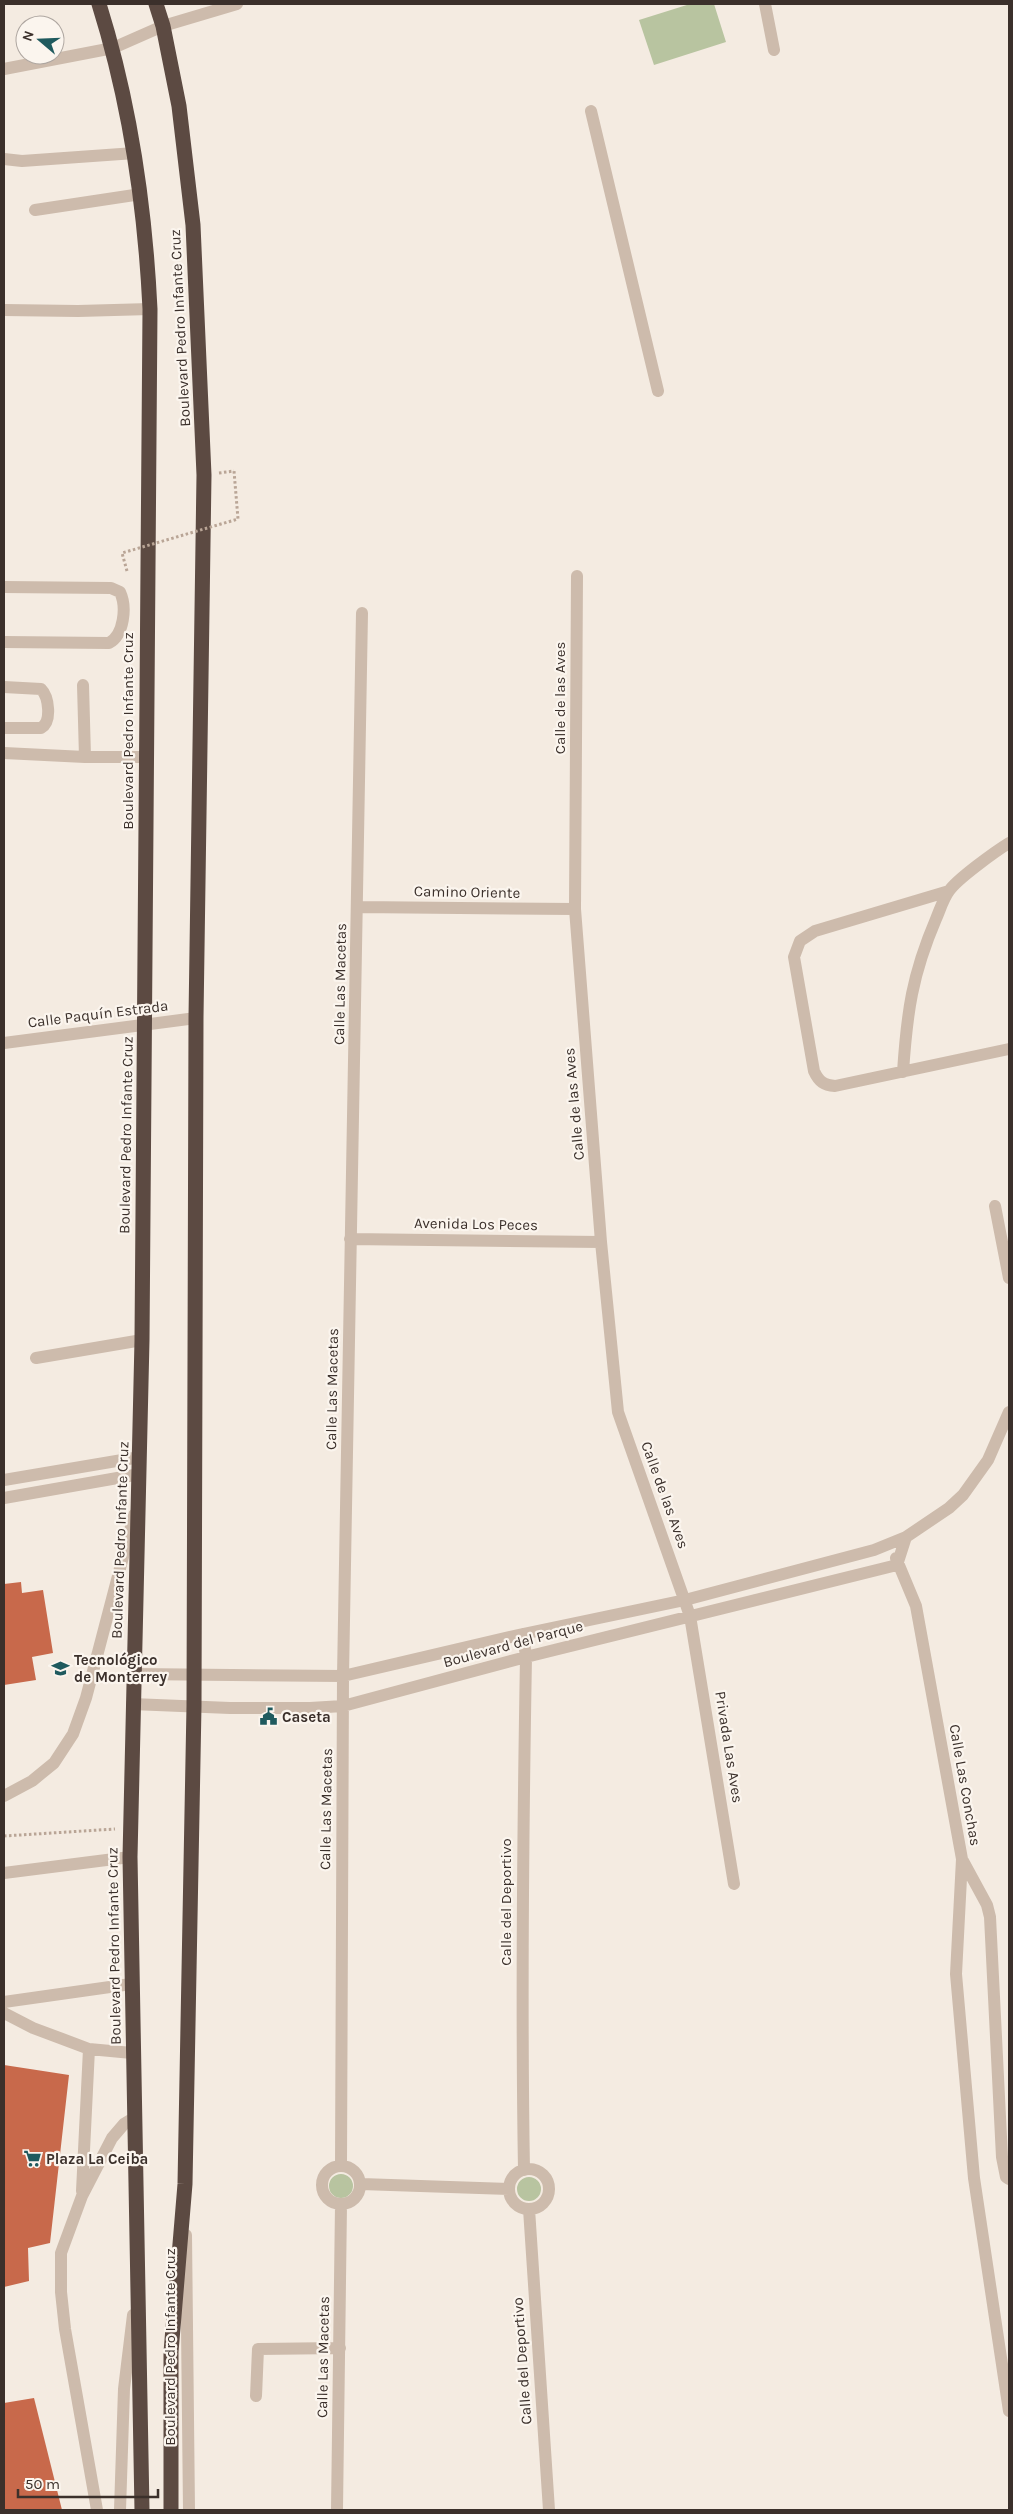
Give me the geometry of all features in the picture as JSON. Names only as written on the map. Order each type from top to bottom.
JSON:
[{"type":"highway","name":"Boulevard Pedro Infante Cruz","points":[[99,4],[113,48],[135,153],[141,194],[150,309],[140,1494],[132,1704],[130,1829],[132,2053],[142,2510]]},
{"type":"highway","name":"Boulevard Pedro Infante Cruz","points":[[156,4],[163,26],[180,106],[193,225],[204,465],[196,1018],[194,1706],[185,2184],[171,2352],[171,2510]]},
{"type":"street","points":[[4,69],[113,48],[163,26],[237,4]]},
{"type":"street","points":[[765,4],[774,50]]},
{"type":"street","points":[[591,110],[658,391]]},
{"type":"street","points":[[4,159],[22,161],[135,153]]},
{"type":"street","points":[[35,210],[141,194]]},
{"type":"street","points":[[4,310],[78,312],[150,309]]},
{"type":"street","name":"Calle de las Aves","points":[[577,576],[575,909],[618,1412],[690,1616]]},
{"type":"street","points":[[4,587],[112,588],[120,592],[123,601],[121,630],[115,640],[109,643],[4,642]]},
{"type":"street","name":"Calle Las Macetas","points":[[342,2166],[344,1676],[362,613]]},
{"type":"street","points":[[83,685],[84,757]]},
{"type":"street","points":[[4,687],[41,689],[46,696],[47,719],[41,728],[4,728]]},
{"type":"street","points":[[4,754],[145,757]]},
{"type":"street","points":[[1009,843],[995,852],[949,891],[815,930],[807,935],[796,949],[794,957],[811,1057],[818,1079],[825,1085],[836,1086],[1009,1049]]},
{"type":"street","points":[[903,1072],[909,1000],[915,975],[924,948],[949,891]]},
{"type":"street","name":"Camino Oriente","points":[[358,907],[575,909]]},
{"type":"street","name":"Calle Paquín Estrada","points":[[4,1043],[196,1018]]},
{"type":"street","points":[[995,1206],[1009,1278]]},
{"type":"street","name":"Avenida Los Peces","points":[[350,1239],[602,1242]]},
{"type":"street","points":[[36,1358],[142,1340]]},
{"type":"street","name":"Boulevard del Parque","points":[[134,1674],[194,1673],[344,1676],[523,1634],[685,1600],[892,1544],[906,1537],[949,1508],[963,1495],[988,1460],[1009,1412]]},
{"type":"street","points":[[4,1480],[140,1457]]},
{"type":"street","points":[[4,1498],[140,1474]]},
{"type":"street","points":[[4,1796],[32,1781],[54,1763],[73,1734],[86,1698],[140,1494]]},
{"type":"street","points":[[897,1564],[906,1537]]},
{"type":"street","name":"Calle Las Conchas","points":[[892,1544],[897,1564],[916,1606],[962,1859],[987,1905],[990,1917],[1002,2157],[1006,2177],[1009,2179]]},
{"type":"street","name":"Boulevard del Parque","points":[[132,1704],[310,1708],[344,1706],[526,1657],[897,1564]]},
{"type":"street","name":"Privada Las Aves","points":[[690,1616],[734,1884]]},
{"type":"street","name":"Calle del Deportivo","points":[[523,1634],[526,1657],[522,1829],[524,2170]]},
{"type":"street","points":[[4,1874],[130,1857]]},
{"type":"street","points":[[962,1859],[956,1974],[974,2178],[1009,2411]]},
{"type":"street","points":[[4,2002],[131,1984]]},
{"type":"street","points":[[4,2014],[33,2028],[89,2049],[132,2053]]},
{"type":"street","points":[[82,2196],[89,2049]]},
{"type":"street","points":[[97,2510],[65,2329],[60,2270],[61,2253],[82,2196],[112,2138],[124,2124],[134,2118]]},
{"type":"street","points":[[342,2166],[356,2172],[361,2184],[357,2197],[353,2201],[341,2205],[335,2204],[325,2197],[321,2185],[325,2173],[342,2166]]},
{"type":"street","points":[[524,2170],[536,2171],[545,2178],[548,2184],[547,2196],[544,2201],[540,2205],[529,2209],[513,2201],[509,2189],[513,2177],[524,2170]]},
{"type":"street","name":"Boulevard Pedro Infante Cruz","points":[[185,2184],[189,2510]]},
{"type":"street","points":[[361,2184],[509,2189]]},
{"type":"street","name":"Calle Las Macetas","points":[[337,2510],[341,2205]]},
{"type":"street","name":"Calle del Deportivo","points":[[529,2209],[549,2510]]},
{"type":"street","name":"Boulevard Pedro Infante Cruz","points":[[120,2510],[124,2388],[138,2272]]},
{"type":"street","points":[[256,2396],[258,2349],[340,2348]]},
{"type":"path","points":[[127,571],[122,553],[238,519],[234,472]]},
{"type":"path","points":[[4,1836],[130,1829]]},
{"type":"green space","points":[[690,4],[714,4],[726,42],[654,65],[639,20]]},
{"type":"green space","points":[[341,2174],[350,2177],[353,2186],[350,2195],[341,2198],[332,2195],[329,2186],[332,2177]]},
{"type":"green space","points":[[529,2177],[538,2180],[541,2189],[538,2198],[529,2201],[520,2198],[517,2189],[520,2180]]},
{"type":"building","points":[[21,1582],[22,1593],[43,1590],[53,1653],[32,1657],[36,1680],[4,1685],[4,1584]]},
{"type":"building","name":"Plaza La Ceiba","points":[[4,2065],[69,2075],[50,2243],[28,2248],[29,2281],[4,2287]]},
{"type":"building","points":[[34,2398],[62,2510],[4,2510],[4,2403]]},
{"type":"place","name":"Tecnológico de Monterrey","points":[[60,1669]]},
{"type":"place","name":"Caseta","points":[[268,1717]]},
{"type":"place","name":"Plaza La Ceiba","points":[[32,2159]]}]
